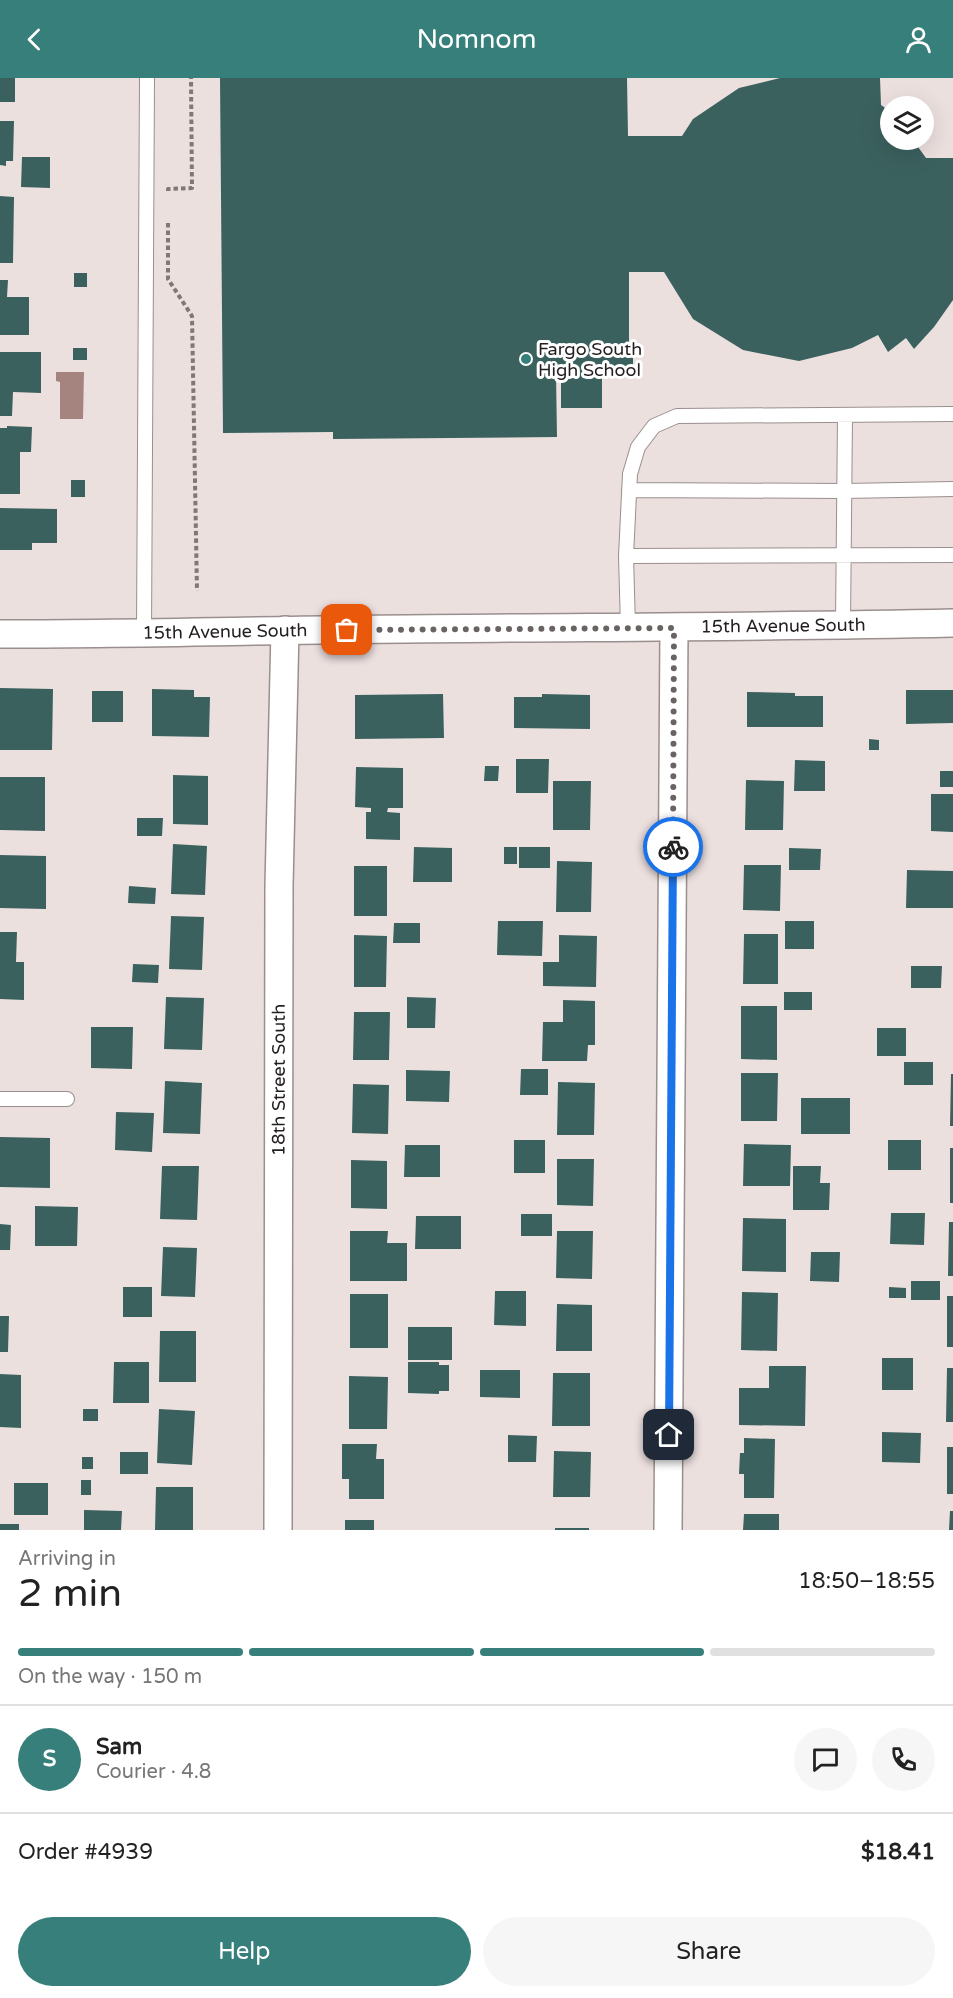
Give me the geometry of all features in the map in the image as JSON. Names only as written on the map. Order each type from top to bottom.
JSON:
[{"type":"street","name":"15th Avenue South","points":[[0,634],[953,623]]},
{"type":"street","points":[[668,1530],[674,628]]},
{"type":"street","name":"18th Street South","points":[[278,1530],[279,886],[285,630]]},
{"type":"lane","points":[[144,634],[147,78]]},
{"type":"lane","points":[[628,627],[626,556],[630,474],[638,447],[654,426],[677,416],[953,414]]},
{"type":"lane","points":[[843,624],[845,416]]},
{"type":"lane","points":[[629,490],[953,489]]},
{"type":"lane","points":[[626,556],[953,555]]},
{"type":"lane","points":[[0,1099],[67,1099]]},
{"type":"path","points":[[168,200],[168,189],[192,188],[191,78]]},
{"type":"path","points":[[168,212],[168,279],[192,316],[197,591]]},
{"type":"shaded area","points":[[56,372],[84,372],[83,419],[60,419],[60,382],[56,381]]},
{"type":"building","points":[[0,78],[15,78],[15,102],[0,102]]},
{"type":"building","points":[[220,78],[627,78],[628,136],[682,136],[693,119],[739,88],[780,78],[880,78],[880,150],[920,150],[926,158],[953,158],[953,300],[934,327],[914,349],[906,338],[888,352],[878,335],[852,348],[799,361],[743,350],[693,319],[664,272],[629,272],[629,349],[633,349],[633,374],[602,374],[602,408],[561,408],[561,374],[556,374],[557,437],[333,439],[333,432],[223,433]]},
{"type":"building","points":[[0,121],[14,121],[13,161],[6,161],[6,166],[0,165]]},
{"type":"building","points":[[22,157],[50,157],[50,188],[21,187]]},
{"type":"building","points":[[0,196],[14,197],[13,263],[0,263]]},
{"type":"building","points":[[74,273],[87,273],[87,287],[74,287]]},
{"type":"building","points":[[0,280],[8,280],[7,297],[29,297],[29,335],[0,335]]},
{"type":"building","points":[[73,348],[87,348],[87,360],[73,360]]},
{"type":"building","points":[[0,352],[41,352],[41,393],[13,392],[12,416],[0,416]]},
{"type":"building","points":[[7,426],[32,427],[31,452],[20,452],[20,494],[0,494],[0,428],[7,428]]},
{"type":"building","points":[[71,480],[85,480],[85,497],[71,497]]},
{"type":"building","points":[[0,508],[57,509],[57,543],[32,543],[32,550],[0,550]]},
{"type":"building","points":[[0,688],[53,689],[52,750],[0,750]]},
{"type":"building","points":[[152,689],[194,690],[194,697],[210,697],[209,737],[152,736]]},
{"type":"building","points":[[906,690],[953,690],[953,723],[906,724]]},
{"type":"building","points":[[92,691],[123,691],[123,722],[92,722]]},
{"type":"building","points":[[747,692],[823,696],[823,727],[747,727]]},
{"type":"building","points":[[443,694],[444,738],[355,739],[355,695]]},
{"type":"building","points":[[542,694],[590,695],[590,729],[514,728],[514,697],[542,697]]},
{"type":"building","points":[[869,739],[879,740],[879,750],[869,750]]},
{"type":"building","points":[[516,759],[549,759],[548,793],[516,793]]},
{"type":"building","points":[[795,760],[825,761],[825,791],[794,791]]},
{"type":"building","points":[[485,766],[499,766],[498,781],[484,781]]},
{"type":"building","points":[[356,767],[403,768],[403,808],[388,808],[387,812],[400,813],[400,840],[366,839],[366,812],[371,812],[371,808],[355,807]]},
{"type":"building","points":[[940,771],[953,771],[953,787],[940,787]]},
{"type":"building","points":[[173,775],[208,776],[208,825],[173,824]]},
{"type":"building","points":[[0,777],[45,777],[45,831],[0,830]]},
{"type":"building","points":[[746,780],[784,781],[783,830],[745,830]]},
{"type":"building","points":[[553,781],[591,781],[590,830],[553,830]]},
{"type":"building","points":[[931,794],[953,794],[953,832],[931,831]]},
{"type":"building","points":[[137,818],[163,818],[162,836],[137,836]]},
{"type":"building","points":[[173,844],[207,846],[205,895],[171,894]]},
{"type":"building","points":[[414,847],[452,848],[452,882],[413,882]]},
{"type":"building","points":[[504,847],[517,847],[517,864],[504,864]]},
{"type":"building","points":[[519,847],[550,847],[550,868],[519,868]]},
{"type":"building","points":[[789,848],[821,849],[820,870],[789,870]]},
{"type":"building","points":[[0,855],[46,856],[46,909],[0,908]]},
{"type":"building","points":[[557,861],[592,862],[591,912],[556,912]]},
{"type":"building","points":[[744,865],[781,865],[780,911],[743,910]]},
{"type":"building","points":[[354,866],[387,866],[387,916],[354,916]]},
{"type":"building","points":[[907,870],[953,871],[953,908],[906,908]]},
{"type":"building","points":[[129,886],[156,888],[155,904],[128,903]]},
{"type":"building","points":[[171,916],[204,917],[202,970],[169,969]]},
{"type":"building","points":[[498,921],[543,921],[542,956],[497,955]]},
{"type":"building","points":[[785,921],[814,921],[814,949],[785,949]]},
{"type":"building","points":[[394,923],[420,923],[420,943],[393,943]]},
{"type":"building","points":[[0,932],[17,932],[16,962],[24,962],[24,1000],[0,999]]},
{"type":"building","points":[[744,934],[778,934],[778,984],[743,984]]},
{"type":"building","points":[[354,935],[387,936],[386,987],[354,987]]},
{"type":"building","points":[[559,935],[597,936],[596,987],[543,986],[543,962],[559,962]]},
{"type":"building","points":[[133,964],[159,965],[158,983],[132,982]]},
{"type":"building","points":[[911,966],[942,966],[941,988],[911,988]]},
{"type":"building","points":[[784,992],[812,992],[812,1010],[784,1010]]},
{"type":"building","points":[[166,997],[204,998],[202,1050],[164,1049]]},
{"type":"building","points":[[407,997],[436,998],[435,1028],[407,1028]]},
{"type":"building","points":[[563,1000],[595,1001],[595,1045],[588,1045],[587,1061],[542,1061],[543,1022],[563,1022]]},
{"type":"building","points":[[741,1006],[777,1006],[777,1060],[741,1059]]},
{"type":"building","points":[[354,1012],[390,1012],[389,1060],[353,1060]]},
{"type":"building","points":[[91,1027],[133,1027],[132,1069],[91,1068]]},
{"type":"building","points":[[877,1028],[906,1028],[906,1056],[877,1056]]},
{"type":"building","points":[[904,1062],[933,1062],[933,1085],[904,1085]]},
{"type":"building","points":[[521,1069],[548,1069],[548,1095],[520,1095]]},
{"type":"building","points":[[406,1070],[450,1071],[449,1102],[406,1101]]},
{"type":"building","points":[[741,1073],[778,1073],[777,1121],[741,1121]]},
{"type":"building","points":[[951,1074],[953,1074],[953,1126],[950,1126]]},
{"type":"building","points":[[165,1081],[202,1083],[200,1134],[163,1133]]},
{"type":"building","points":[[558,1082],[595,1083],[594,1135],[557,1135]]},
{"type":"building","points":[[353,1084],[389,1085],[388,1134],[352,1133]]},
{"type":"building","points":[[801,1098],[850,1098],[850,1134],[801,1134]]},
{"type":"building","points":[[116,1112],[154,1113],[152,1152],[115,1150]]},
{"type":"building","points":[[0,1137],[50,1138],[50,1188],[0,1187]]},
{"type":"building","points":[[514,1140],[545,1140],[545,1173],[514,1173]]},
{"type":"building","points":[[888,1140],[921,1140],[921,1170],[888,1170]]},
{"type":"building","points":[[744,1144],[791,1145],[790,1186],[743,1186]]},
{"type":"building","points":[[405,1145],[440,1145],[440,1177],[404,1177]]},
{"type":"building","points":[[950,1148],[953,1148],[953,1203],[950,1203]]},
{"type":"building","points":[[557,1159],[594,1159],[593,1206],[557,1205]]},
{"type":"building","points":[[351,1160],[387,1161],[387,1209],[351,1208]]},
{"type":"building","points":[[162,1166],[199,1166],[197,1220],[160,1219]]},
{"type":"building","points":[[793,1166],[821,1166],[820,1183],[830,1183],[829,1210],[793,1210]]},
{"type":"building","points":[[35,1206],[78,1207],[77,1246],[35,1246]]},
{"type":"building","points":[[891,1213],[925,1213],[924,1245],[890,1244]]},
{"type":"building","points":[[521,1214],[552,1214],[552,1236],[521,1236]]},
{"type":"building","points":[[416,1216],[461,1216],[461,1249],[415,1249]]},
{"type":"building","points":[[743,1218],[786,1219],[786,1272],[742,1271]]},
{"type":"building","points":[[949,1222],[953,1222],[953,1276],[948,1276]]},
{"type":"building","points":[[0,1224],[11,1225],[10,1250],[0,1250]]},
{"type":"building","points":[[350,1231],[388,1231],[387,1243],[407,1243],[407,1281],[350,1281]]},
{"type":"building","points":[[557,1231],[593,1231],[592,1279],[556,1278]]},
{"type":"building","points":[[163,1247],[197,1248],[195,1297],[161,1296]]},
{"type":"building","points":[[811,1252],[840,1252],[839,1282],[810,1281]]},
{"type":"building","points":[[911,1281],[940,1281],[940,1300],[911,1300]]},
{"type":"building","points":[[123,1287],[152,1287],[152,1317],[123,1317]]},
{"type":"building","points":[[889,1287],[906,1288],[906,1298],[889,1298]]},
{"type":"building","points":[[495,1291],[526,1291],[526,1326],[494,1325]]},
{"type":"building","points":[[742,1292],[778,1293],[777,1351],[741,1350]]},
{"type":"building","points":[[350,1294],[388,1294],[388,1348],[350,1348]]},
{"type":"building","points":[[947,1296],[953,1296],[953,1347],[947,1347]]},
{"type":"building","points":[[557,1304],[592,1305],[592,1351],[556,1351]]},
{"type":"building","points":[[0,1316],[9,1316],[8,1352],[0,1352]]},
{"type":"building","points":[[408,1327],[452,1327],[452,1360],[408,1360]]},
{"type":"building","points":[[160,1331],[196,1331],[196,1382],[159,1382]]},
{"type":"building","points":[[882,1358],[913,1358],[913,1390],[882,1390]]},
{"type":"building","points":[[114,1362],[149,1362],[149,1403],[113,1403]]},
{"type":"building","points":[[408,1362],[439,1362],[439,1365],[449,1365],[449,1391],[439,1391],[439,1394],[408,1393]]},
{"type":"building","points":[[769,1366],[806,1366],[805,1426],[739,1425],[739,1388],[769,1388]]},
{"type":"building","points":[[947,1368],[953,1368],[953,1422],[946,1422]]},
{"type":"building","points":[[480,1370],[520,1370],[520,1398],[480,1397]]},
{"type":"building","points":[[553,1373],[590,1373],[590,1426],[552,1426]]},
{"type":"building","points":[[0,1374],[21,1375],[21,1428],[0,1427]]},
{"type":"building","points":[[349,1376],[388,1377],[387,1429],[349,1429]]},
{"type":"building","points":[[83,1409],[98,1409],[98,1421],[83,1421]]},
{"type":"building","points":[[159,1409],[195,1411],[192,1465],[157,1463]]},
{"type":"building","points":[[882,1432],[921,1433],[920,1463],[882,1462]]},
{"type":"building","points":[[508,1435],[537,1436],[536,1462],[508,1462]]},
{"type":"building","points":[[744,1438],[775,1439],[774,1498],[744,1498],[744,1474],[739,1474],[740,1453],[744,1453]]},
{"type":"building","points":[[342,1444],[377,1444],[376,1459],[384,1459],[384,1499],[349,1499],[349,1479],[342,1479]]},
{"type":"building","points":[[947,1447],[953,1447],[953,1494],[947,1494]]},
{"type":"building","points":[[554,1451],[591,1452],[590,1497],[553,1497]]},
{"type":"building","points":[[120,1452],[148,1452],[148,1474],[120,1474]]},
{"type":"building","points":[[82,1457],[93,1457],[93,1469],[82,1469]]},
{"type":"building","points":[[81,1480],[91,1480],[91,1495],[81,1495]]},
{"type":"building","points":[[14,1483],[48,1483],[48,1515],[14,1515]]},
{"type":"building","points":[[156,1487],[193,1487],[193,1530],[155,1530]]},
{"type":"building","points":[[84,1510],[122,1511],[121,1530],[84,1530]]},
{"type":"building","points":[[950,1511],[953,1511],[953,1530],[949,1530]]},
{"type":"building","points":[[744,1514],[779,1514],[779,1530],[743,1530]]},
{"type":"building","points":[[345,1520],[374,1520],[374,1530],[345,1530]]},
{"type":"building","points":[[0,1524],[19,1524],[19,1530],[0,1530]]},
{"type":"building","points":[[555,1528],[589,1528],[589,1530],[555,1530]]},
{"type":"way so far","points":[[347,630],[674,628],[673,847]]},
{"type":"place","name":"Fargo South High School","points":[[526,359]]},
{"type":"route","points":[[669,1435],[673,847]]}]
